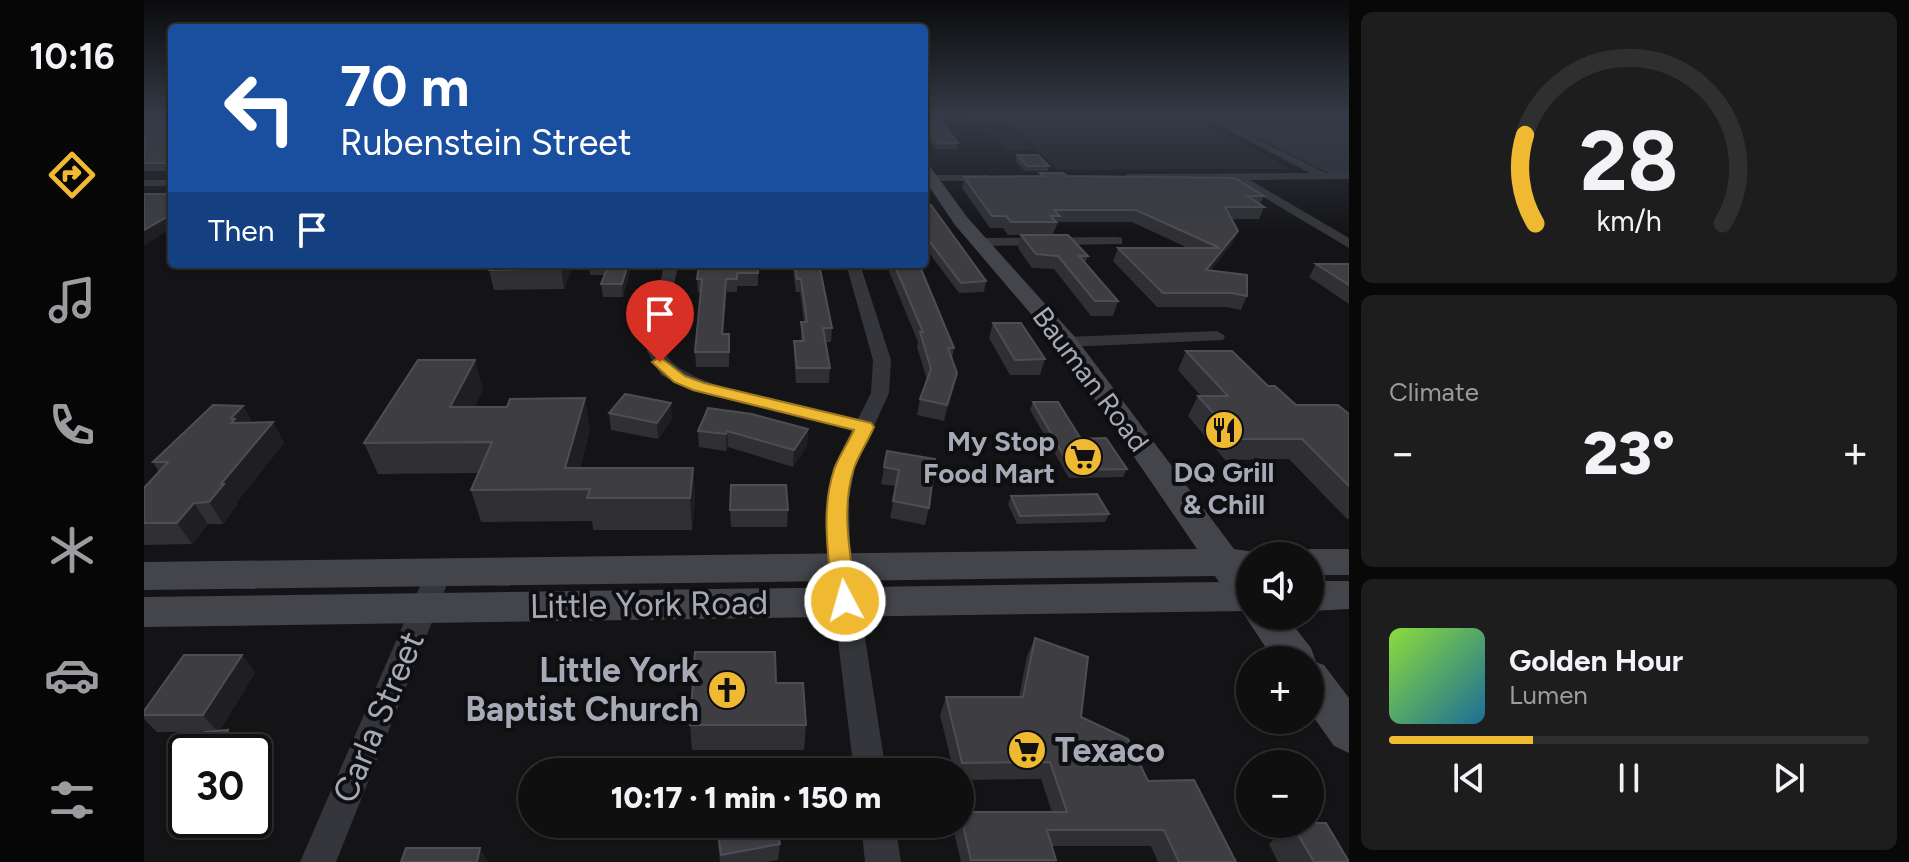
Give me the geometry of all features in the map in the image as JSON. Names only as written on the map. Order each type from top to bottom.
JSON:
[{"type":"main road","name":"Bauman Road","points":[[928,178],[979,242],[1014,278],[1067,342],[1236,561]]},
{"type":"main road","name":"Little York Road","points":[[144,612],[424,608],[1236,562]]},
{"type":"main road","points":[[1324,562],[1349,562]]},
{"type":"main road","name":"Little York Road","points":[[144,576],[439,572],[1236,597]]},
{"type":"main road","points":[[1324,596],[1349,595]]},
{"type":"main road","points":[[1324,697],[1349,732]]},
{"type":"street","points":[[1282,154],[1326,176]]},
{"type":"street","points":[[928,175],[993,178]]},
{"type":"street","points":[[1116,177],[1349,176]]},
{"type":"street","points":[[1237,177],[1349,244]]},
{"type":"street","points":[[144,183],[168,183]]},
{"type":"street","points":[[979,242],[1117,241]]},
{"type":"street","points":[[670,268],[656,351],[667,371],[699,387],[865,427]]},
{"type":"street","points":[[854,268],[882,360],[880,393],[844,468],[838,499],[843,585],[868,758]]},
{"type":"street","points":[[1067,342],[1217,336]]},
{"type":"street","name":"Carla Street","points":[[318,862],[439,572]]},
{"type":"street","points":[[880,838],[883,862]]},
{"type":"shaded area","points":[[1042,154],[1263,154],[1291,169],[1059,170]]},
{"type":"shaded area","points":[[1290,154],[1349,154],[1349,174],[1330,174]]},
{"type":"building","points":[[144,154],[168,154],[168,163],[144,163]]},
{"type":"building","points":[[1017,155],[1038,155],[1049,166],[1027,166]]},
{"type":"building","points":[[1040,173],[1234,178],[1264,196],[1248,196],[1264,207],[1225,207],[1238,231],[1206,270],[1247,275],[1247,296],[1232,293],[1163,293],[1118,248],[1220,248],[1136,210],[1054,210],[1060,216],[1051,216],[1056,222],[1011,222],[1006,216],[992,216],[964,177],[1044,176]]},
{"type":"building","points":[[144,194],[168,194],[168,216],[144,230]]},
{"type":"building","points":[[928,205],[986,281],[961,283],[928,239]]},
{"type":"building","points":[[1021,235],[1068,235],[1088,256],[1079,256],[1118,301],[1095,301],[1058,256],[1036,254]]},
{"type":"building","points":[[1316,264],[1349,264],[1349,285]]},
{"type":"building","points":[[490,268],[561,268],[489,270]]},
{"type":"building","points":[[607,268],[627,268],[622,284],[601,284]]},
{"type":"building","points":[[698,268],[758,268],[758,273],[737,273],[737,279],[726,279],[722,334],[729,334],[729,352],[695,352],[702,279],[697,279]]},
{"type":"building","points":[[796,268],[820,268],[832,328],[823,328],[830,368],[797,368],[794,341],[804,341],[801,322],[807,322],[801,279],[797,279]]},
{"type":"building","points":[[896,268],[921,268],[954,348],[948,348],[957,373],[947,405],[920,399],[931,369],[920,332],[923,332]]},
{"type":"building","points":[[993,323],[1021,323],[1045,359],[1015,360]]},
{"type":"building","points":[[1186,351],[1232,351],[1268,386],[1275,386],[1296,405],[1338,405],[1349,414],[1349,486],[1302,439],[1236,439],[1198,396],[1228,396]]},
{"type":"building","points":[[418,360],[475,360],[450,407],[507,407],[510,399],[585,398],[565,468],[693,468],[690,498],[587,498],[590,489],[471,490],[492,442],[364,443]]},
{"type":"building","points":[[625,394],[671,403],[657,423],[609,413]]},
{"type":"building","points":[[1033,402],[1058,402],[1081,439],[1106,438],[1127,469],[1072,470]]},
{"type":"building","points":[[213,405],[243,406],[231,418],[235,419],[231,423],[273,422],[209,502],[194,503],[177,523],[144,523],[144,488],[168,462],[153,462]]},
{"type":"building","points":[[708,408],[752,414],[808,429],[794,450],[727,431],[726,434],[698,431]]},
{"type":"building","points":[[887,451],[935,459],[929,508],[893,501],[899,470],[884,467]]},
{"type":"building","points":[[731,485],[786,485],[788,510],[730,510]]},
{"type":"building","points":[[1097,494],[1109,514],[1020,516],[1011,496]]},
{"type":"building","points":[[1035,638],[1088,657],[1081,717],[1128,739],[1148,781],[1194,780],[1236,862],[1179,862],[1164,830],[1047,830],[1056,860],[971,860],[966,838],[974,838],[974,812],[1067,812],[1050,762],[974,763],[974,758],[961,758],[946,697],[1023,697]]},
{"type":"building","points":[[695,652],[775,652],[776,683],[803,683],[806,725],[690,725]]},
{"type":"building","points":[[184,655],[242,655],[203,715],[144,715],[144,711]]},
{"type":"building","points":[[228,730],[226,734],[205,732]]},
{"type":"building","points":[[1326,823],[1349,862],[1314,862],[1300,838],[1324,838]]},
{"type":"building","points":[[719,838],[779,838],[780,844],[721,855]]},
{"type":"building","points":[[406,848],[480,848],[477,862],[401,862]]},
{"type":"place","name":"DQ Grill & Chill","points":[[1224,430]]},
{"type":"place","name":"My Stop Food Mart","points":[[1083,457]]},
{"type":"place","name":"Little York Baptist Church","points":[[727,690]]},
{"type":"place","name":"Texaco","points":[[1027,750]]},
{"type":"route","points":[[660,362],[667,371],[699,387],[865,427],[844,468],[838,499],[838,542],[845,601]]}]
